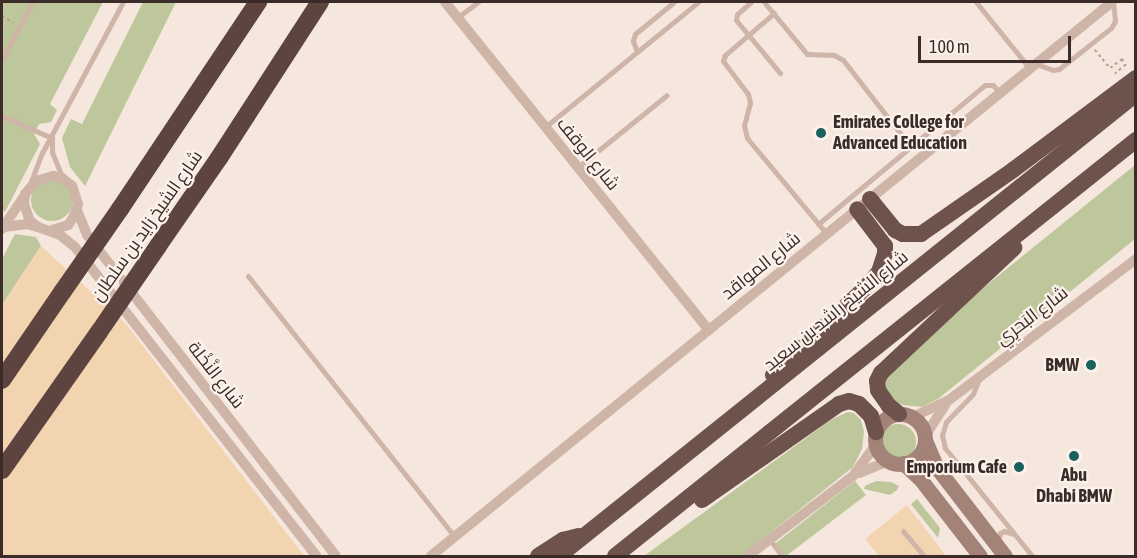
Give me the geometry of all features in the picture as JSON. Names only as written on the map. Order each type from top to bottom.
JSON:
[{"type":"highway","name":"شارع الشيخ زايد بن سلطان","points":[[2,380],[120,209],[258,2]]},
{"type":"highway","name":"شارع الشيخ زايد بن سلطان","points":[[2,470],[219,158],[320,2]]},
{"type":"highway","points":[[864,204],[895,230],[903,234],[921,234],[1013,170],[1136,78]]},
{"type":"highway","name":"شارع الشيخ راشد بن سعيد","points":[[559,556],[1136,94]]},
{"type":"highway","points":[[615,556],[1136,140]]},
{"type":"highway","points":[[903,415],[885,401],[879,390],[878,381],[881,372],[986,276],[1059,201]]},
{"type":"highway","points":[[735,416],[791,356],[865,288],[879,272],[885,246],[864,204]]},
{"type":"highway","points":[[620,556],[839,404],[859,404],[871,416],[876,438]]},
{"type":"highway","points":[[538,556],[563,540],[586,536]]},
{"type":"main road","points":[[980,556],[921,480],[878,451],[876,438],[885,420],[903,415],[916,420],[937,468],[1002,552]]},
{"type":"main road","points":[[896,462],[916,458],[925,438]]},
{"type":"street","name":"شارع الوقف","points":[[445,2],[709,330]]},
{"type":"street","name":"شارع المواقد","points":[[431,556],[1113,2]]},
{"type":"street","points":[[44,177],[62,178],[76,192],[77,210],[68,225],[52,230],[26,224],[2,228],[27,191],[44,177]]},
{"type":"street","points":[[27,191],[26,213],[38,227]]},
{"type":"street","name":"شارع النَّخْلة","points":[[77,210],[87,235],[336,556]]},
{"type":"street","name":"شارع النَّخْلة","points":[[52,230],[75,247],[316,556]]},
{"type":"street","name":"شارع البَحرِي","points":[[903,415],[917,415],[949,400],[1136,259]]},
{"type":"street","name":"شارع البَحرِي","points":[[925,438],[934,418],[949,400]]},
{"type":"street","points":[[854,476],[876,438]]},
{"type":"street","points":[[748,556],[854,476],[896,462]]},
{"type":"lane","points":[[2,59],[32,2]]},
{"type":"lane","points":[[27,191],[38,162],[123,2]]},
{"type":"lane","points":[[458,17],[478,2]]},
{"type":"lane","points":[[636,52],[634,34],[674,2]]},
{"type":"lane","points":[[545,127],[698,2]]},
{"type":"lane","points":[[751,2],[735,18],[780,73]]},
{"type":"lane","points":[[765,2],[807,54],[834,55],[843,60],[910,147]]},
{"type":"lane","points":[[976,2],[1033,66],[1053,70],[1059,69],[1114,25],[1113,2]]},
{"type":"lane","points":[[774,14],[723,59],[748,94],[750,103],[745,131],[826,234]]},
{"type":"lane","points":[[818,224],[986,86],[993,85],[1000,93]]},
{"type":"lane","points":[[578,167],[667,95]]},
{"type":"lane","points":[[2,116],[52,138]]},
{"type":"lane","points":[[52,138],[52,152],[62,178]]},
{"type":"lane","points":[[248,276],[455,537]]},
{"type":"lane","points":[[979,377],[973,394],[946,422],[943,442],[945,448],[1032,556]]},
{"type":"lane","points":[[903,531],[924,556]]},
{"type":"lane","points":[[1002,552],[1000,533],[1004,531],[1015,535]]},
{"type":"lane","points":[[770,540],[783,556]]},
{"type":"path","points":[[2,16],[19,26]]},
{"type":"path","points":[[1091,45],[1110,68],[1122,60],[1126,65],[1114,74]]},
{"type":"green space","points":[[2,2],[103,2],[50,104],[57,110],[51,122],[39,124],[34,134],[40,144],[5,212],[2,210]]},
{"type":"green space","points":[[143,2],[176,2],[85,186],[70,167],[62,138],[71,119],[82,124]]},
{"type":"green space","points":[[1135,165],[1135,239],[938,399],[922,407],[903,405],[888,400],[882,387],[887,376],[977,293]]},
{"type":"green space","points":[[52,179],[67,185],[73,200],[67,215],[52,221],[37,215],[31,200],[37,185]]},
{"type":"green space","points":[[15,234],[36,237],[41,246],[2,305],[2,259]]},
{"type":"green space","points":[[848,412],[854,413],[861,420],[864,432],[862,449],[853,467],[741,556],[644,556],[832,419]]},
{"type":"green space","points":[[898,424],[911,429],[916,442],[911,455],[898,460],[885,455],[880,442],[885,429]]},
{"type":"green space","points":[[855,481],[866,495],[786,556],[780,555],[775,549],[776,543]]},
{"type":"green space","points":[[876,481],[891,482],[899,486],[890,495],[864,489],[865,486]]},
{"type":"green space","points":[[917,499],[940,528],[938,538],[911,504]]},
{"type":"sand","points":[[41,246],[126,324],[304,556],[2,556],[2,305]]},
{"type":"sand","points":[[907,505],[946,556],[879,556],[865,539]]},
{"type":"place","name":"Emirates College for Advanced Education","points":[[821,133]]},
{"type":"place","name":"BMW","points":[[1091,365]]},
{"type":"place","name":"Abu Dhabi BMW","points":[[1074,456]]},
{"type":"place","name":"Emporium Cafe","points":[[1019,467]]}]
